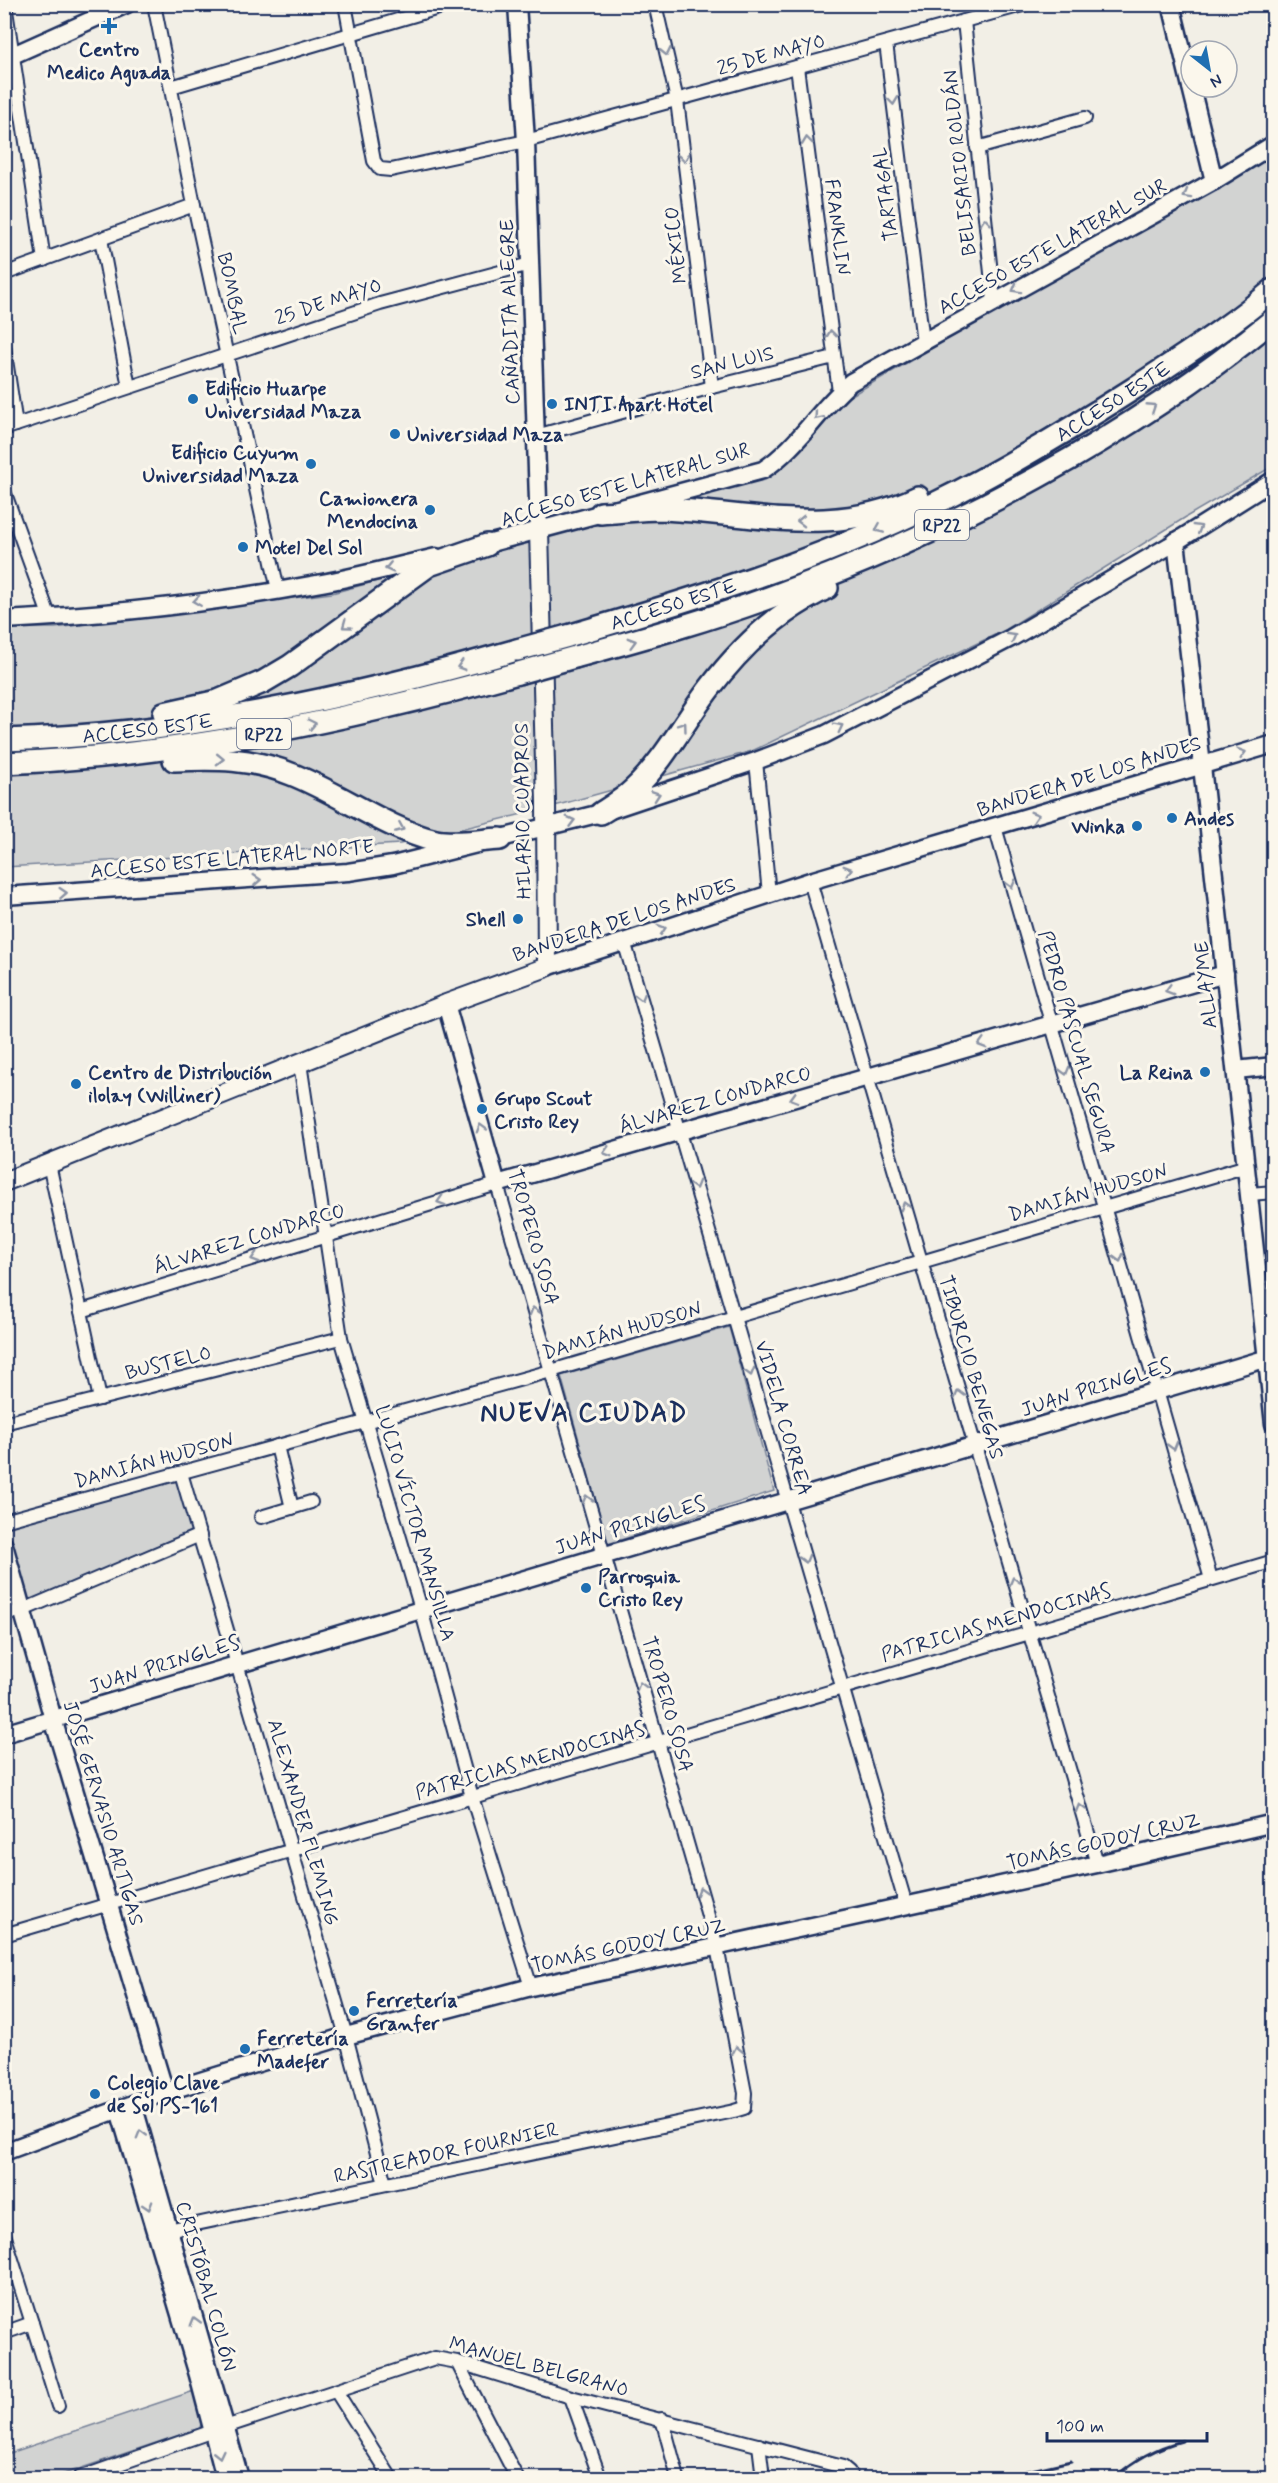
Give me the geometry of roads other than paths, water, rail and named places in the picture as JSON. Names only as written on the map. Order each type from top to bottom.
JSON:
[{"type":"highway","points":[[1114,401],[1149,369],[1226,314],[1274,271]]},
{"type":"highway","name":"ACCESO ESTE","points":[[9,739],[74,736],[216,720],[383,687],[680,603],[776,571],[828,551],[936,503],[1073,429],[1205,342],[1274,289]]},
{"type":"highway","name":"ACCESO ESTE","points":[[4,765],[99,757],[270,733],[413,702],[693,623],[778,595],[836,573],[956,519],[1018,487],[1123,426],[1216,363],[1274,319]]},
{"type":"highway","points":[[601,813],[624,798],[646,778],[729,665],[790,609],[812,595],[969,521],[1051,477],[1086,457],[1123,426]]},
{"type":"highway","points":[[601,513],[660,509],[784,521],[816,521],[854,516],[910,501],[993,460],[1073,429]]},
{"type":"highway","points":[[74,736],[150,716],[218,702],[239,693],[290,666],[429,565],[487,545]]},
{"type":"highway","points":[[99,757],[129,762],[224,758],[246,761],[292,774],[419,836],[444,842],[500,840]]},
{"type":"main road","name":"CAÑADITA ALEGRE","points":[[539,530],[542,654]]},
{"type":"main road","name":"HILARIO CUADROS","points":[[542,654],[547,967]]},
{"type":"main road","name":"BANDERA DE LOS ANDES","points":[[4,1182],[446,1004],[547,967]]},
{"type":"street","points":[[5,4],[9,57],[44,260]]},
{"type":"street","points":[[9,57],[127,4]]},
{"type":"street","name":"BOMBAL","points":[[154,4],[194,205],[278,590]]},
{"type":"street","points":[[345,4],[350,33]]},
{"type":"street","points":[[171,87],[452,4]]},
{"type":"street","name":"CAÑADITA ALEGRE","points":[[517,4],[526,141],[539,530]]},
{"type":"street","name":"MÉXICO","points":[[655,4],[677,100],[712,387]]},
{"type":"street","name":"25 DE MAYO","points":[[350,33],[374,161],[380,169],[391,170],[526,141],[1026,4]]},
{"type":"street","points":[[1171,4],[1179,39]]},
{"type":"street","name":"BELISARIO ROLDÁN","points":[[964,21],[994,301]]},
{"type":"street","name":"TARTAGAL","points":[[886,43],[922,342]]},
{"type":"street","name":"FRANKLIN","points":[[797,67],[839,392]]},
{"type":"street","points":[[1194,99],[1214,180]]},
{"type":"street","points":[[977,148],[1085,118]]},
{"type":"street","name":"ACCESO ESTE LATERAL SUR","points":[[4,620],[143,609],[337,580],[487,545],[763,470],[785,454],[839,392],[851,382],[1214,180],[1274,144]]},
{"type":"street","points":[[4,274],[194,205]]},
{"type":"street","points":[[101,239],[129,387]]},
{"type":"street","name":"25 DE MAYO","points":[[10,427],[380,304],[530,264]]},
{"type":"street","points":[[4,347],[10,427]]},
{"type":"street","name":"SAN LUIS","points":[[536,436],[712,387],[834,357]]},
{"type":"street","name":"ACCESO ESTE LATERAL NORTE","points":[[4,896],[348,872],[393,865],[601,813],[756,761],[824,735],[1011,638],[1176,542],[1274,480]]},
{"type":"street","points":[[4,490],[50,618]]},
{"type":"street","name":"ALLAYME","points":[[1176,542],[1250,1194],[1268,1313],[1268,1358],[1274,1424]]},
{"type":"street","name":"BANDERA DE LOS ANDES","points":[[547,967],[810,881],[1274,744]]},
{"type":"street","points":[[756,761],[769,894]]},
{"type":"street","name":"PEDRO PASCUAL SEGURA","points":[[995,827],[1211,1579]]},
{"type":"street","name":"TIBURCIO BENEGAS","points":[[810,881],[1097,1864]]},
{"type":"street","name":"VIDELA CORREA","points":[[624,941],[906,1905]]},
{"type":"street","name":"ÁLVAREZ CONDARCO","points":[[81,1311],[497,1184],[1225,974]]},
{"type":"street","name":"TROPERO SOSA","points":[[446,1004],[717,1947],[745,2093],[744,2108]]},
{"type":"street","name":"LUCIO VÍCTOR MANSILLA","points":[[300,1063],[341,1338],[421,1610],[472,1797],[531,1987]]},
{"type":"street","points":[[1236,1070],[1274,1066]]},
{"type":"street","points":[[49,1164],[100,1399]]},
{"type":"street","name":"DAMIÁN HUDSON","points":[[4,1521],[551,1371],[1247,1166]]},
{"type":"street","points":[[1250,1194],[1274,1192]]},
{"type":"street","name":"BUSTELO","points":[[4,1423],[341,1338]]},
{"type":"street","name":"JUAN PRINGLES","points":[[4,1734],[1268,1358]]},
{"type":"street","points":[[277,1446],[292,1508]]},
{"type":"street","name":"ALEXANDER FLEMING","points":[[181,1473],[346,2036],[385,2184]]},
{"type":"street","points":[[261,1517],[311,1502]]},
{"type":"street","points":[[4,1615],[23,1610],[200,1535]]},
{"type":"street","name":"JOSÉ GERVASIO ARTIGAS","points":[[4,1545],[53,1719],[165,2092]]},
{"type":"street","name":"PATRICIAS MENDOCINAS","points":[[4,1935],[1274,1561]]},
{"type":"street","name":"TOMÁS GODOY CRUZ","points":[[4,2152],[165,2092],[346,2036],[531,1987],[1097,1864],[1274,1822]]},
{"type":"street","name":"CRISTÓBAL COLÓN","points":[[126,2107],[219,2429],[240,2478]]},
{"type":"street","name":"RASTREADOR FOURNIER","points":[[163,2231],[744,2108]]},
{"type":"street","points":[[4,2234],[58,2406]]},
{"type":"street","points":[[4,2333],[32,2323]]},
{"type":"street","name":"MANUEL BELGRANO","points":[[80,2478],[219,2429],[435,2358],[457,2362],[571,2397],[843,2467],[852,2478]]},
{"type":"street","points":[[457,2362],[517,2478]]},
{"type":"street","points":[[336,2391],[391,2478]]},
{"type":"street","points":[[571,2397],[600,2478]]},
{"type":"street","points":[[662,2419],[678,2478]]},
{"type":"street","name":"CRISTÓBAL COLÓN","points":[[219,2429],[225,2478]]},
{"type":"street","points":[[759,2445],[763,2478]]},
{"type":"waterway","points":[[1268,448],[1274,443]]},
{"type":"railway","points":[[1114,2478],[1145,2455],[1182,2441]]},
{"type":"railway","points":[[996,2478],[1071,2461]]},
{"type":"place","name":"Centro Medico Aguada","points":[[109,26]]},
{"type":"place","name":"Edificio Huarpe Universidad Maza","points":[[193,399]]},
{"type":"place","name":"INTI Apart Hotel","points":[[552,404]]},
{"type":"place","name":"Universidad Maza","points":[[395,434]]},
{"type":"place","name":"Edificio Cuyum Universidad Maza","points":[[311,464]]},
{"type":"place","name":"Camionera Mendocina","points":[[430,510]]},
{"type":"place","name":"Motel Del Sol","points":[[243,547]]},
{"type":"place","name":"Andes","points":[[1172,818]]},
{"type":"place","name":"Winka","points":[[1137,826]]},
{"type":"place","name":"Shell","points":[[518,919]]},
{"type":"place","name":"La Reina","points":[[1205,1072]]},
{"type":"place","name":"Centro de Distribución ilolay (Williner)","points":[[76,1084]]},
{"type":"place","name":"Grupo Scout Cristo Rey","points":[[482,1109]]},
{"type":"place","name":"Parroquia Cristo Rey","points":[[586,1588]]},
{"type":"place","name":"Ferretería Granfer","points":[[354,2011]]},
{"type":"place","name":"Ferretería Madefer","points":[[245,2049]]},
{"type":"place","name":"Colegio Clave de Sol PS-161","points":[[95,2094]]},
{"type":"district","name":"NUEVA CIUDAD","points":[[584,1412]]}]
